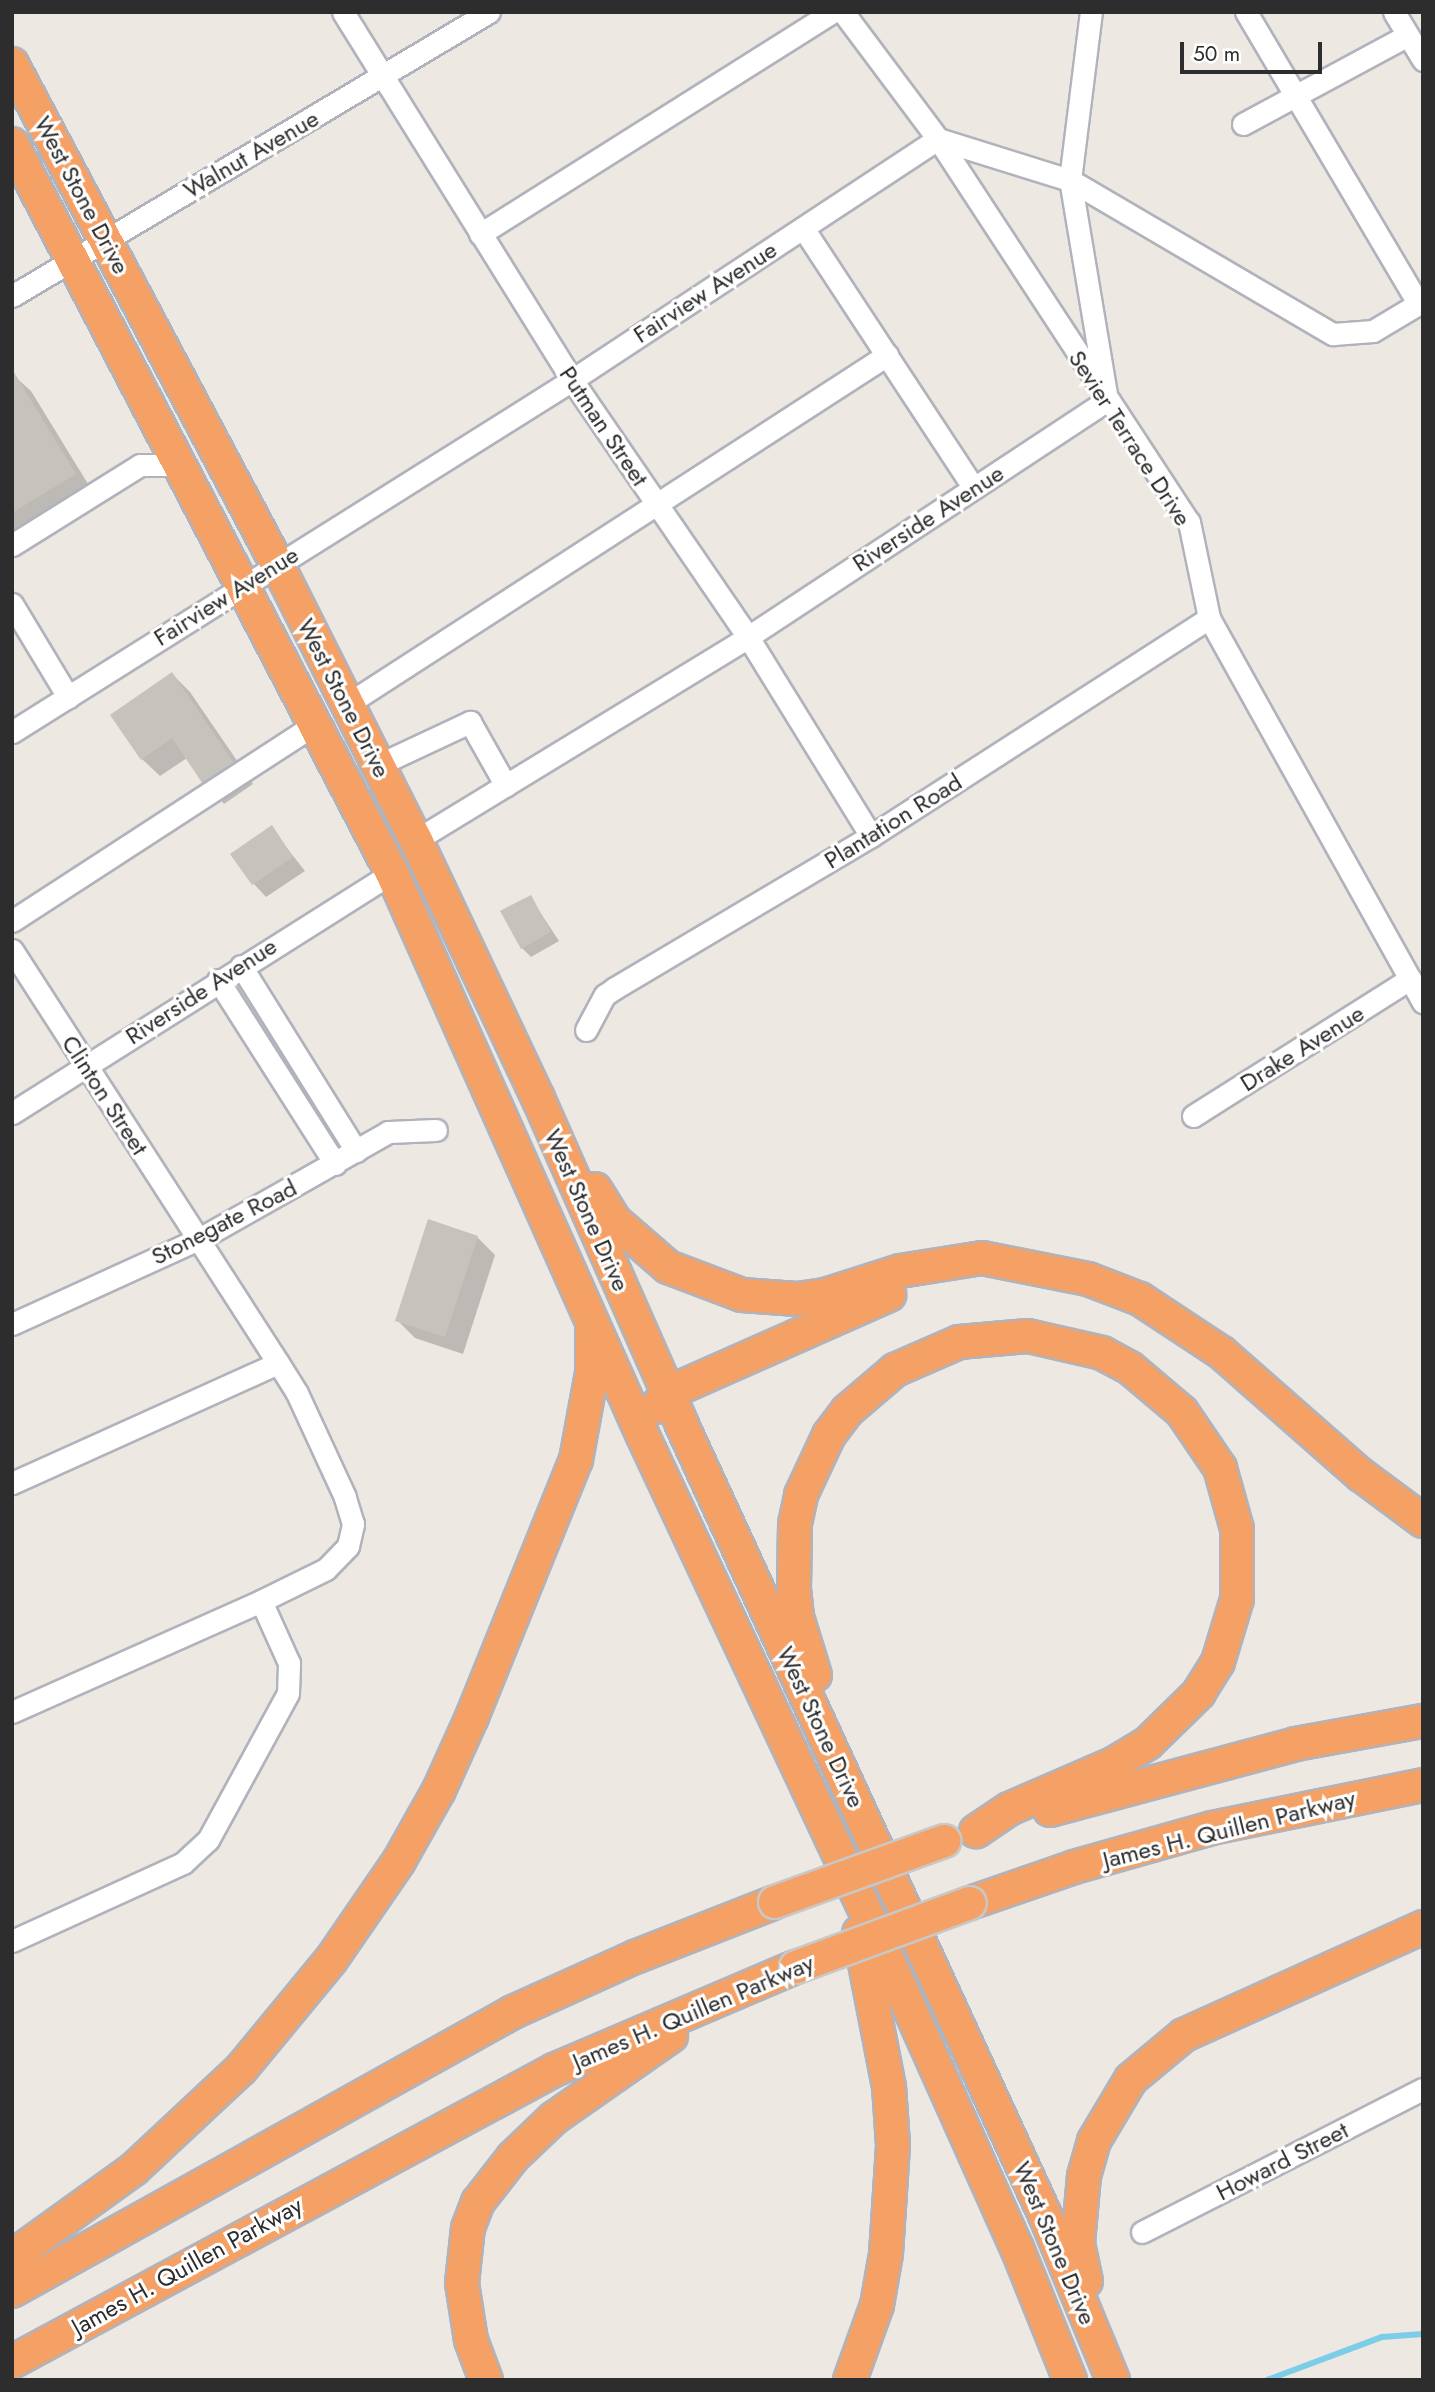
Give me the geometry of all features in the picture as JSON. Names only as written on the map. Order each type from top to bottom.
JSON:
[{"type":"highway","name":"West Stone Drive","points":[[12,64],[277,564],[416,840],[538,1098],[668,1393],[1045,2215],[1114,2380]]},
{"type":"highway","name":"West Stone Drive","points":[[12,144],[244,583],[392,873],[642,1434],[1017,2248],[1070,2380]]},
{"type":"highway","points":[[315,724],[347,747],[390,831],[416,840]]},
{"type":"highway","points":[[392,873],[407,876],[422,888],[494,1040],[518,1059]]},
{"type":"highway","points":[[538,1098],[615,1221],[668,1267],[719,1288],[797,1299],[825,1296],[947,1261],[982,1258],[1037,1265],[1088,1279],[1179,1320],[1222,1353],[1361,1475],[1423,1521]]},
{"type":"highway","points":[[642,1434],[645,1422],[668,1393],[921,1283],[982,1270],[1037,1265]]},
{"type":"highway","points":[[12,2257],[134,2169],[241,2069],[331,1960],[399,1861],[439,1790],[472,1717],[576,1460],[592,1373],[591,1321]]},
{"type":"highway","points":[[863,1819],[797,1617],[792,1558],[801,1495],[829,1435],[847,1411],[895,1370],[958,1342],[1028,1336],[1102,1353],[1139,1375],[1182,1412],[1220,1468],[1230,1497],[1237,1529],[1237,1599],[1218,1662],[1181,1714],[1149,1743],[1113,1765],[1009,1809],[976,1831]]},
{"type":"highway","points":[[12,2291],[513,2012],[635,1957],[775,1902],[976,1831],[1296,1744],[1423,1721]]},
{"type":"highway","name":"James H. Quillen Parkway","points":[[12,2362],[554,2070],[796,1967],[970,1903],[1212,1828],[1423,1785]]},
{"type":"highway","points":[[840,1861],[878,2014],[893,2145],[886,2254],[877,2305],[850,2380]]},
{"type":"highway","points":[[1114,2380],[1078,2243],[1084,2176],[1111,2108],[1131,2079],[1184,2035],[1423,1927]]},
{"type":"highway","points":[[486,2380],[471,2340],[462,2283],[468,2228],[491,2184],[554,2118],[604,2080],[651,2047],[796,1967]]},
{"type":"street","name":"Putman Street","points":[[343,12],[381,78],[572,380],[748,637],[872,836]]},
{"type":"street","name":"Walnut Avenue","points":[[12,296],[489,12]]},
{"type":"street","points":[[480,234],[832,12]]},
{"type":"street","name":"Sevier Terrace Drive","points":[[843,12],[938,139],[1189,522],[1209,618],[1423,1002]]},
{"type":"street","points":[[1091,12],[1070,180],[1107,400]]},
{"type":"street","points":[[938,139],[1070,180],[1333,334],[1373,331],[1421,302],[1246,12]]},
{"type":"street","points":[[1394,12],[1423,60]]},
{"type":"street","points":[[1244,124],[1408,35]]},
{"type":"street","name":"Fairview Avenue","points":[[12,732],[244,583],[572,380],[938,139]]},
{"type":"street","points":[[803,228],[974,488]]},
{"type":"street","points":[[349,704],[887,355]]},
{"type":"street","name":"Riverside Avenue","points":[[416,840],[748,637],[1107,400]]},
{"type":"street","points":[[12,545],[140,465],[160,428]]},
{"type":"street","points":[[140,465],[180,465]]},
{"type":"street","points":[[12,604],[68,697]]},
{"type":"street","name":"Plantation Road","points":[[586,1030],[605,995],[615,988],[872,836],[1209,618]]},
{"type":"street","points":[[378,765],[470,722],[506,786]]},
{"type":"street","points":[[12,921],[315,724]]},
{"type":"street","name":"Riverside Avenue","points":[[12,1113],[218,980],[392,873]]},
{"type":"street","name":"Clinton Street","points":[[12,950],[85,1066],[201,1238],[298,1393],[345,1497],[353,1534],[337,1561],[261,1601],[12,1712]]},
{"type":"street","points":[[241,966],[356,1151]]},
{"type":"street","name":"Drake Avenue","points":[[1193,1116],[1410,979]]},
{"type":"street","points":[[218,980],[335,1164]]},
{"type":"street","name":"Stonegate Road","points":[[12,1324],[201,1238],[388,1132],[436,1130]]},
{"type":"street","points":[[12,1483],[278,1363]]},
{"type":"street","points":[[12,1941],[183,1863],[208,1840],[288,1693],[289,1663],[261,1601]]},
{"type":"street","name":"Howard Street","points":[[1142,2232],[1423,2089]]},
{"type":"building","points":[[12,369],[76,474],[12,513]]},
{"type":"building","points":[[172,672],[236,766],[205,787],[172,738],[141,760],[110,715]]},
{"type":"building","points":[[272,825],[293,857],[252,885],[230,854]]},
{"type":"building","points":[[531,895],[551,932],[521,949],[500,911]]},
{"type":"building","points":[[428,1219],[478,1236],[445,1337],[395,1321]]},
{"type":"waterway","points":[[1267,2380],[1382,2337],[1423,2334]]}]
